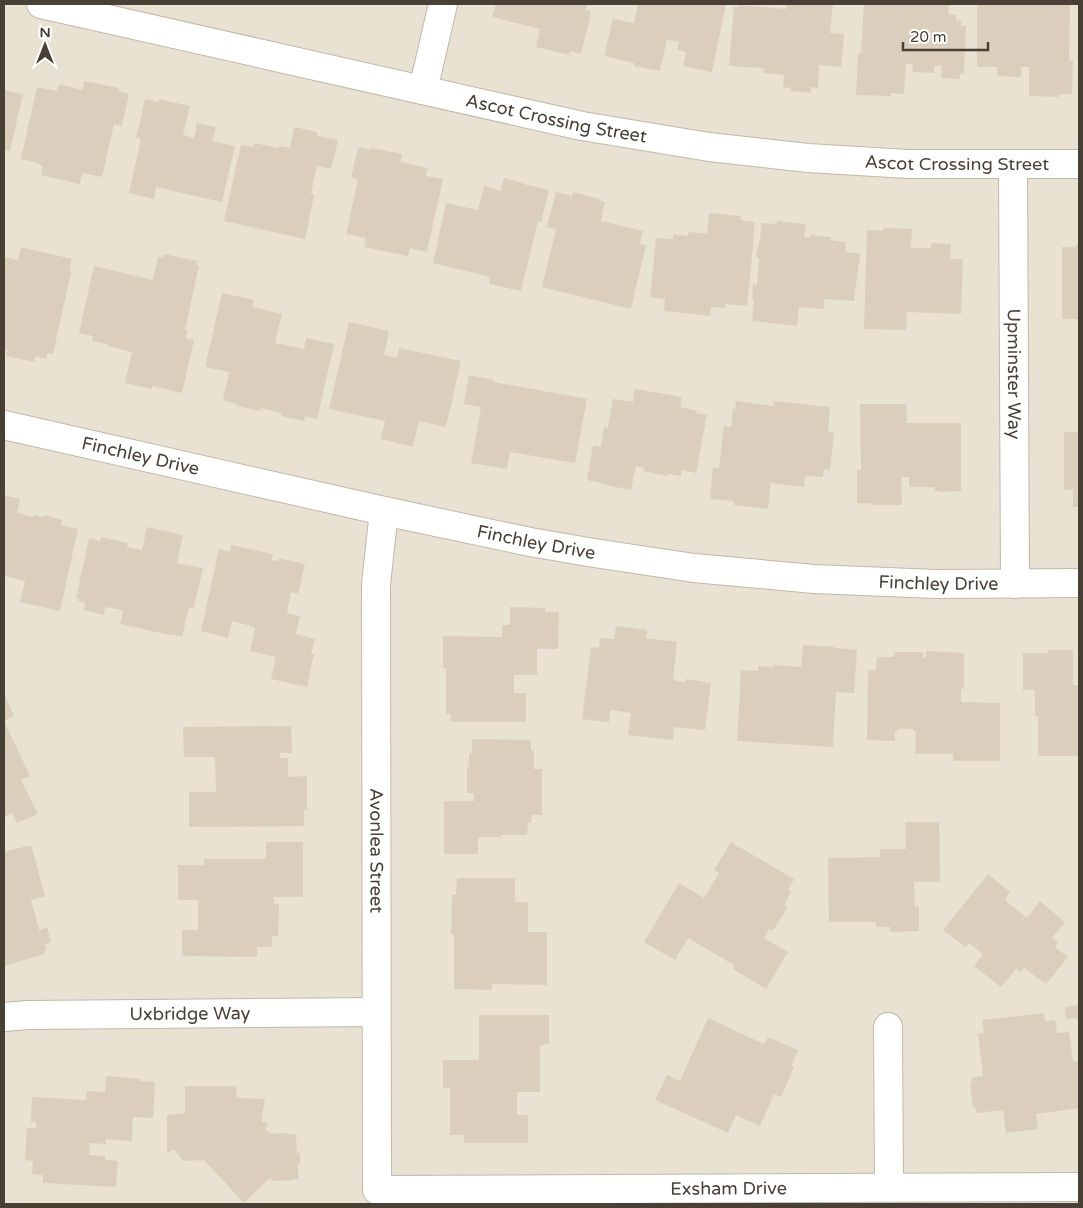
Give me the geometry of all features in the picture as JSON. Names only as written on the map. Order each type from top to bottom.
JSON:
[{"type":"street","name":"Ascot Crossing Street","points":[[41,4],[582,126],[709,147],[808,158],[908,164],[1079,164]]},
{"type":"street","points":[[423,90],[443,4]]},
{"type":"street","name":"Upminster Way","points":[[1013,165],[1014,584]]},
{"type":"street","name":"Finchley Drive","points":[[4,424],[384,511],[594,554],[694,568],[814,579],[936,584],[1079,583]]},
{"type":"street","name":"Avonlea Street","points":[[378,1190],[376,584],[384,511]]},
{"type":"street","name":"Uxbridge Way","points":[[4,1018],[28,1014],[376,1012]]},
{"type":"street","points":[[888,1027],[889,1188]]},
{"type":"street","name":"Exsham Drive","points":[[378,1190],[1079,1187]]},
{"type":"shaded area","points":[[4,4],[1079,4],[1079,1204],[4,1204]]},
{"type":"building","points":[[496,4],[587,4],[586,10],[591,12],[581,54],[570,51],[569,55],[536,47],[540,29],[492,17]]},
{"type":"building","points":[[638,4],[726,4],[712,72],[683,66],[686,52],[677,50],[679,42],[667,40],[660,71],[634,66],[634,63],[604,56],[613,19],[634,23]]},
{"type":"building","points":[[787,4],[833,4],[830,33],[844,34],[841,67],[819,65],[818,88],[811,87],[811,93],[791,91],[791,88],[783,87],[784,75],[763,73],[764,68],[729,66],[734,7],[739,7],[739,5],[786,9]]},
{"type":"building","points":[[864,4],[949,4],[948,14],[956,15],[956,20],[961,21],[961,26],[966,26],[964,74],[960,74],[960,79],[941,78],[942,66],[934,66],[934,73],[912,72],[913,64],[906,64],[904,94],[891,93],[891,96],[856,95],[858,53],[861,53]]},
{"type":"building","points":[[977,4],[1070,4],[1069,61],[1073,61],[1072,94],[1059,94],[1059,97],[1029,96],[1029,67],[1021,67],[1021,77],[997,76],[997,67],[977,67]]},
{"type":"building","points":[[84,81],[119,88],[118,91],[129,94],[122,126],[114,124],[102,177],[82,173],[80,184],[41,175],[43,166],[21,159],[37,87],[57,91],[59,84],[82,90]]},
{"type":"building","points":[[4,90],[23,94],[10,151],[4,149]]},
{"type":"building","points":[[145,99],[159,102],[159,99],[190,106],[183,135],[194,138],[197,123],[216,127],[212,141],[235,146],[222,202],[156,187],[154,199],[129,193],[141,139],[136,138]]},
{"type":"building","points":[[294,127],[317,132],[317,136],[338,140],[331,169],[317,166],[311,194],[314,195],[305,239],[224,221],[241,145],[254,147],[254,143],[278,148],[279,146],[290,148]]},
{"type":"building","points":[[358,147],[402,154],[401,162],[428,168],[426,176],[443,179],[427,252],[410,248],[408,256],[364,247],[366,238],[346,234],[358,179],[351,178]]},
{"type":"building","points":[[504,178],[549,190],[541,222],[538,221],[521,291],[489,284],[490,277],[433,263],[446,203],[478,210],[484,186],[501,191]]},
{"type":"building","points":[[556,192],[572,196],[573,192],[600,199],[605,202],[601,221],[643,231],[640,244],[646,245],[631,309],[542,287],[556,229],[547,227]]},
{"type":"building","points":[[709,213],[741,216],[740,220],[755,222],[747,306],[725,304],[725,308],[711,307],[710,316],[664,311],[665,299],[650,297],[656,238],[673,239],[673,234],[688,236],[689,232],[707,234]]},
{"type":"building","points":[[777,221],[806,224],[804,237],[810,238],[810,235],[831,237],[830,240],[846,242],[845,252],[860,254],[854,301],[824,299],[824,309],[799,307],[797,326],[752,321],[753,284],[757,285],[759,258],[756,257],[762,223],[777,224]]},
{"type":"building","points":[[883,228],[912,229],[911,248],[931,248],[931,243],[951,244],[950,259],[963,259],[961,314],[907,312],[906,330],[864,329],[867,230],[883,231]]},
{"type":"building","points":[[1076,245],[1079,245],[1079,319],[1062,319],[1062,247],[1076,247]]},
{"type":"building","points":[[21,247],[72,259],[69,271],[71,272],[53,354],[48,353],[46,359],[36,356],[34,362],[6,356],[7,350],[4,349],[4,257],[18,260]]},
{"type":"building","points":[[164,254],[197,261],[196,265],[199,266],[185,330],[188,330],[186,338],[194,340],[182,393],[152,386],[152,389],[125,383],[132,352],[108,346],[109,344],[92,341],[93,336],[79,333],[94,266],[153,280],[158,257],[163,258]]},
{"type":"building","points":[[222,293],[254,300],[252,307],[282,314],[275,343],[304,349],[306,338],[334,344],[317,419],[305,416],[304,421],[281,416],[281,413],[261,408],[260,411],[237,406],[237,404],[223,400],[229,372],[205,367]]},
{"type":"building","points":[[349,322],[389,331],[384,355],[397,358],[399,348],[461,361],[446,427],[419,421],[413,447],[381,439],[385,421],[329,409]]},
{"type":"building","points":[[469,375],[494,380],[494,382],[587,399],[575,463],[510,452],[507,469],[471,463],[481,407],[464,404]]},
{"type":"building","points":[[635,389],[682,397],[680,407],[707,415],[696,473],[682,470],[681,476],[669,474],[668,476],[643,471],[644,468],[636,466],[631,490],[587,480],[593,445],[601,447],[604,427],[608,428],[613,399],[633,402]]},
{"type":"building","points":[[736,401],[773,406],[774,401],[830,407],[828,432],[834,433],[830,470],[824,469],[823,477],[805,476],[804,487],[771,483],[768,509],[734,505],[734,501],[710,499],[713,467],[719,468],[724,426],[731,427]]},
{"type":"building","points":[[860,404],[906,404],[907,423],[961,423],[961,491],[939,492],[935,491],[935,487],[909,487],[909,477],[901,477],[902,505],[857,503],[857,470],[861,470]]},
{"type":"building","points":[[1064,432],[1079,432],[1079,507],[1073,507],[1073,490],[1064,490]]},
{"type":"building","points":[[4,495],[20,499],[17,513],[33,517],[34,515],[44,517],[44,515],[62,520],[61,525],[78,529],[60,611],[20,602],[25,581],[4,576]]},
{"type":"building","points":[[147,527],[183,535],[177,563],[203,568],[194,608],[189,607],[182,637],[120,624],[123,610],[105,607],[104,615],[84,610],[85,603],[78,601],[79,599],[76,598],[89,538],[100,541],[101,537],[128,543],[127,547],[142,550]]},
{"type":"building","points":[[231,545],[273,554],[272,560],[279,561],[279,558],[305,564],[298,594],[291,592],[287,613],[300,616],[296,634],[315,639],[307,687],[271,679],[276,657],[250,651],[255,628],[232,621],[228,638],[201,631],[219,549],[230,552]]},
{"type":"building","points":[[510,607],[545,608],[545,612],[559,612],[558,649],[537,649],[537,675],[514,675],[514,693],[526,693],[526,722],[451,722],[451,714],[446,714],[446,668],[443,668],[443,636],[502,637],[502,625],[510,625]]},
{"type":"building","points":[[616,626],[647,630],[646,638],[677,642],[673,680],[685,682],[685,679],[711,683],[705,730],[674,727],[673,740],[628,735],[631,713],[611,710],[609,722],[582,719],[591,647],[599,648],[600,638],[614,639]]},
{"type":"building","points":[[803,645],[857,650],[854,693],[836,692],[833,747],[737,741],[741,670],[758,671],[758,666],[773,667],[773,665],[801,667]]},
{"type":"building","points":[[1048,650],[1073,650],[1073,685],[1079,685],[1079,756],[1038,756],[1038,716],[1035,716],[1035,690],[1023,690],[1023,653],[1048,653]]},
{"type":"building","points":[[926,651],[964,653],[964,689],[961,689],[961,702],[1000,703],[1000,761],[953,761],[953,754],[915,754],[916,731],[913,731],[913,729],[898,729],[898,731],[895,731],[895,741],[867,740],[868,670],[876,670],[877,657],[894,657],[894,652],[923,652],[923,657],[926,657]]},
{"type":"building","points":[[4,694],[14,716],[4,721]]},
{"type":"building","points":[[4,721],[30,776],[21,780],[38,814],[17,823],[12,813],[4,817]]},
{"type":"building","points":[[291,726],[292,753],[280,753],[280,758],[288,758],[288,777],[307,776],[307,810],[304,810],[304,826],[189,827],[189,792],[216,792],[215,757],[184,757],[183,727]]},
{"type":"building","points":[[472,739],[531,740],[531,751],[534,751],[534,769],[542,769],[542,815],[532,815],[531,823],[528,823],[527,835],[478,837],[478,854],[444,854],[444,801],[474,801],[474,793],[467,793],[467,767],[469,767],[469,753],[472,753]]},
{"type":"building","points":[[905,822],[939,822],[940,882],[914,882],[915,907],[919,907],[919,931],[890,932],[890,927],[876,927],[876,922],[829,922],[828,858],[880,857],[880,849],[906,849]]},
{"type":"building","points":[[266,842],[303,842],[303,897],[274,897],[274,904],[279,904],[278,936],[272,936],[272,947],[257,947],[257,957],[182,956],[182,930],[198,930],[198,900],[178,900],[178,865],[204,865],[204,859],[266,859]]},
{"type":"building","points":[[731,842],[794,879],[788,890],[791,892],[784,905],[788,907],[773,931],[769,929],[764,938],[788,952],[766,989],[733,969],[734,965],[688,938],[675,960],[644,942],[679,883],[704,898],[719,873],[714,870]]},
{"type":"building","points":[[31,845],[45,896],[31,900],[39,930],[47,927],[51,942],[45,944],[47,951],[44,951],[45,954],[4,966],[4,852]]},
{"type":"building","points":[[988,874],[1010,892],[1005,900],[1027,918],[1040,901],[1065,922],[1052,938],[1058,942],[1055,947],[1068,957],[1046,984],[1024,968],[1020,972],[1016,969],[1001,987],[974,966],[983,954],[969,943],[966,947],[943,930]]},
{"type":"building","points":[[457,878],[515,878],[515,902],[528,902],[528,932],[547,932],[547,985],[492,984],[492,990],[454,989],[454,935],[451,935],[452,895],[456,895]]},
{"type":"building","points":[[1079,1005],[1079,1018],[1066,1019],[1065,1007]]},
{"type":"building","points":[[1044,1013],[1045,1021],[1055,1020],[1057,1033],[1069,1032],[1073,1062],[1078,1061],[1079,1108],[1036,1114],[1038,1129],[1006,1133],[1003,1110],[976,1113],[976,1108],[973,1108],[971,1078],[983,1076],[978,1034],[984,1033],[982,1020]]},
{"type":"building","points":[[479,1015],[549,1015],[549,1044],[540,1045],[540,1092],[517,1092],[517,1115],[528,1115],[528,1143],[464,1143],[464,1135],[450,1135],[450,1088],[443,1088],[443,1060],[479,1060]]},
{"type":"building","points":[[708,1018],[764,1044],[768,1037],[798,1050],[791,1066],[794,1067],[781,1097],[774,1094],[760,1126],[736,1115],[728,1133],[655,1100],[667,1075],[680,1081]]},
{"type":"building","points":[[106,1076],[155,1082],[153,1118],[133,1117],[132,1141],[106,1139],[106,1144],[90,1143],[89,1155],[105,1156],[105,1160],[118,1161],[116,1187],[43,1183],[43,1175],[32,1174],[33,1161],[25,1160],[27,1128],[36,1128],[36,1122],[31,1122],[32,1097],[86,1100],[87,1091],[105,1092]]},
{"type":"building","points":[[185,1086],[236,1086],[237,1098],[265,1099],[261,1122],[269,1123],[265,1130],[272,1134],[296,1135],[297,1153],[300,1153],[300,1164],[297,1164],[299,1179],[272,1181],[271,1177],[244,1203],[204,1160],[183,1161],[174,1149],[167,1152],[167,1115],[185,1113]]}]
